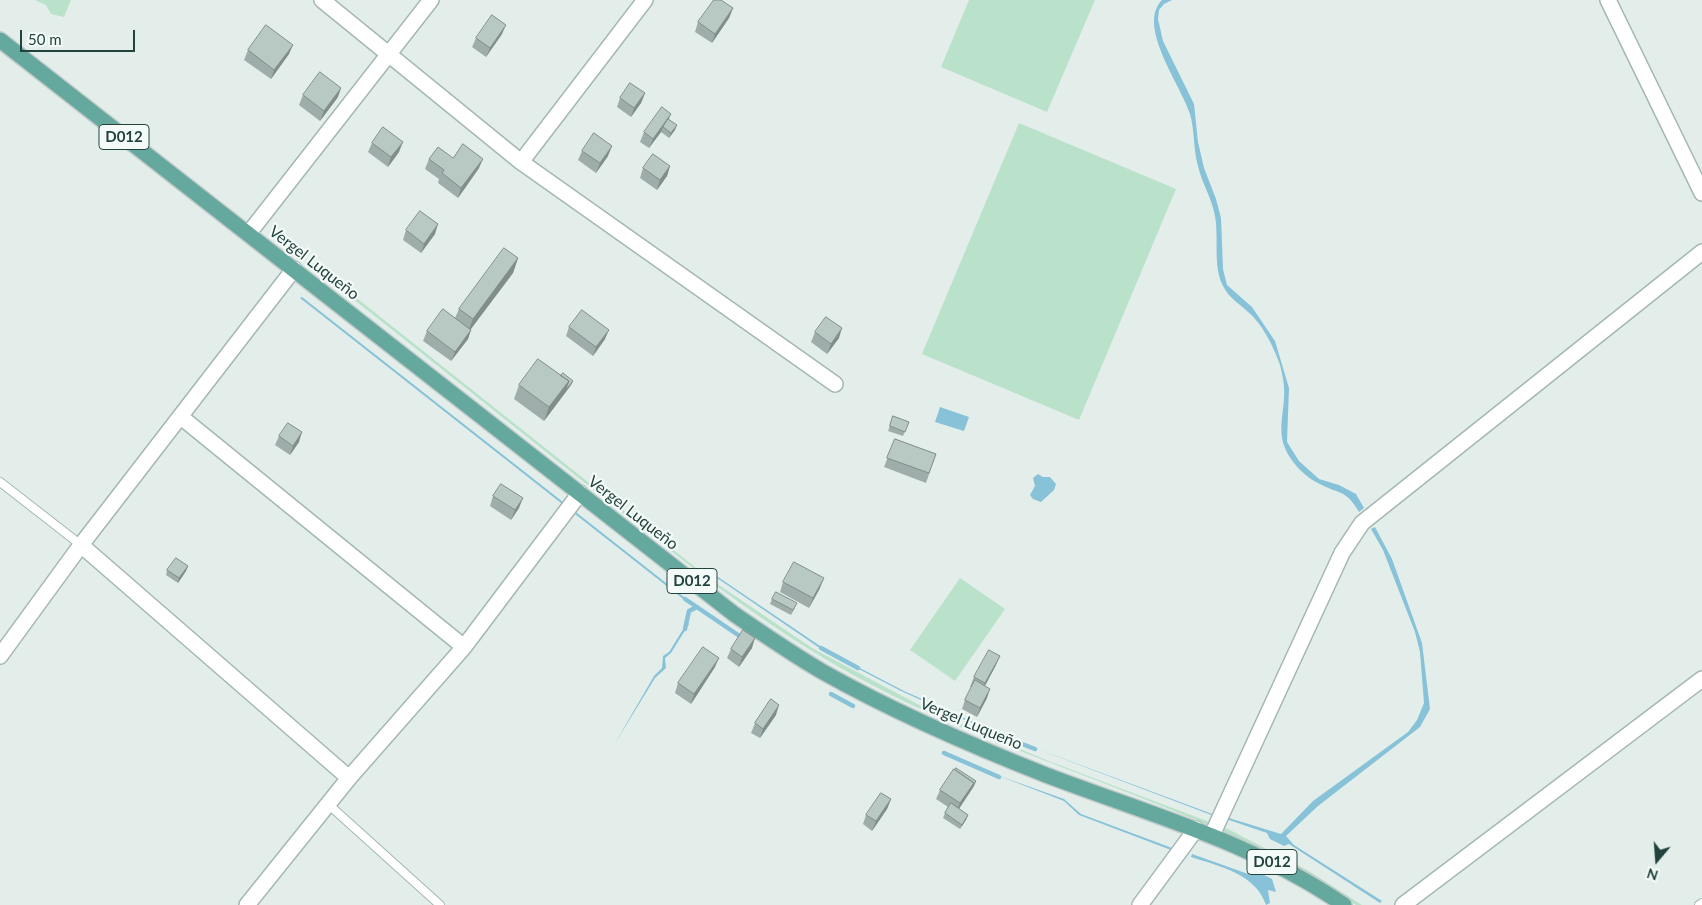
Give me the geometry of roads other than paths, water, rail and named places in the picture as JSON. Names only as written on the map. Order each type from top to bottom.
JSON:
[{"type":"main road","name":"Vergel Luqueño","points":[[0,40],[294,268],[573,503],[734,614],[822,671],[916,720],[982,749],[1212,835],[1264,858],[1341,904]]},
{"type":"street","points":[[322,0],[521,162],[835,384]]},
{"type":"street","points":[[249,233],[431,0]]},
{"type":"street","points":[[521,162],[645,0]]},
{"type":"street","points":[[1608,0],[1702,193]]},
{"type":"street","points":[[1212,835],[1342,552],[1362,523],[1702,252]]},
{"type":"street","points":[[0,656],[81,545],[294,268]]},
{"type":"street","points":[[181,417],[464,647]]},
{"type":"street","points":[[247,905],[328,804],[464,647],[573,503]]},
{"type":"street","points":[[81,545],[350,778]]},
{"type":"street","points":[[1403,905],[1702,680]]},
{"type":"street","points":[[1140,905],[1196,829]]},
{"type":"lane","points":[[0,482],[81,545]]},
{"type":"lane","points":[[328,804],[440,905]]},
{"type":"water","points":[[1162,0],[1172,0],[1164,4],[1159,10],[1158,19],[1163,41],[1194,104],[1198,142],[1204,168],[1221,218],[1223,269],[1227,285],[1252,307],[1275,341],[1289,388],[1287,442],[1299,461],[1319,479],[1339,485],[1356,494],[1364,508],[1359,512],[1345,495],[1325,487],[1303,473],[1290,458],[1285,448],[1281,430],[1284,386],[1277,358],[1271,343],[1262,329],[1252,316],[1227,292],[1219,276],[1215,216],[1196,160],[1190,114],[1157,40],[1154,25],[1155,11]]},
{"type":"water","points":[[302,297],[689,601],[687,602],[300,298]]},
{"type":"water","points":[[940,407],[969,417],[964,431],[935,422]]},
{"type":"water","points":[[1038,474],[1043,477],[1050,477],[1056,484],[1054,490],[1041,502],[1033,499],[1030,495],[1035,486],[1033,478]]},
{"type":"water","points":[[1375,527],[1392,559],[1422,643],[1430,709],[1420,727],[1318,806],[1286,836],[1294,845],[1382,901],[1380,903],[1289,844],[1284,846],[1270,839],[1267,833],[1229,820],[1229,818],[1281,834],[1313,801],[1408,732],[1417,720],[1424,703],[1420,652],[1415,632],[1383,550],[1371,529]]},
{"type":"water","points":[[718,577],[826,650],[824,651]]},
{"type":"water","points":[[687,623],[689,624],[671,653],[665,658],[666,668],[655,678],[614,745],[654,676],[662,668],[663,656],[669,652]]},
{"type":"water","points":[[854,665],[904,691],[1021,743],[1020,745],[901,691]]},
{"type":"water","points":[[1032,747],[1215,815],[1214,816]]},
{"type":"water","points":[[994,774],[1064,799],[1081,814],[1172,848],[1171,850],[1079,815],[1064,801]]},
{"type":"water","points":[[1192,854],[1251,875],[1258,872],[1272,879],[1276,892],[1268,890],[1270,903],[1266,905],[1261,894],[1245,879],[1224,868],[1191,857]]},
{"type":"waterway","points":[[685,599],[744,639]]},
{"type":"waterway","points":[[685,629],[689,611],[697,607]]},
{"type":"waterway","points":[[821,648],[858,668]]},
{"type":"waterway","points":[[831,694],[853,706]]},
{"type":"waterway","points":[[1017,742],[1035,749]]},
{"type":"waterway","points":[[944,753],[999,777]]}]
